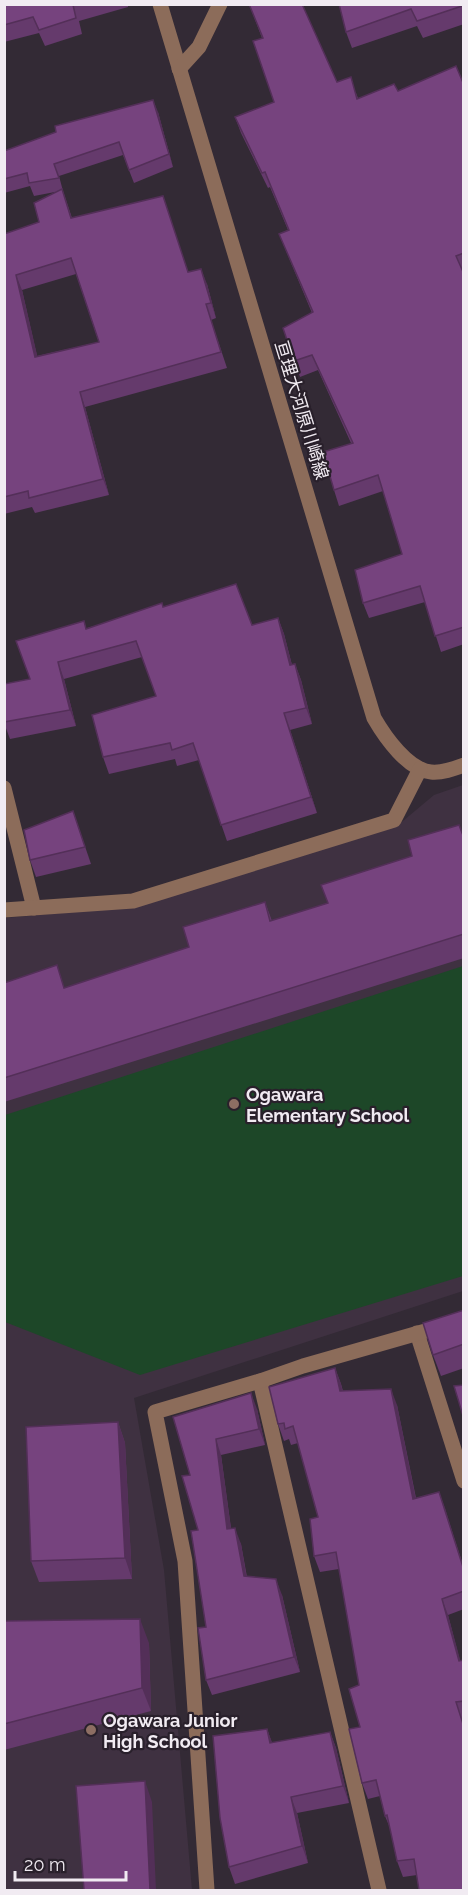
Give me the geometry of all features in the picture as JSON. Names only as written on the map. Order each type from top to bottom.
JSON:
[{"type":"street","name":"亘理大河原川崎線","points":[[159,4],[374,718],[393,744],[420,769]]},
{"type":"street","points":[[179,69],[199,47],[220,4]]},
{"type":"street","points":[[4,910],[133,901],[394,820],[420,769],[431,772],[446,771],[464,765]]},
{"type":"street","points":[[4,789],[34,908]]},
{"type":"street","points":[[207,1890],[185,1561],[155,1412],[260,1382],[303,1366],[464,1320]]},
{"type":"street","points":[[417,1333],[464,1481]]},
{"type":"street","points":[[260,1382],[379,1890]]},
{"type":"shaded area","name":"Ogawara Elementary School","points":[[463,785],[463,1291],[134,1398],[164,1570],[192,1890],[5,1890],[5,918],[131,907],[397,826],[434,795]]},
{"type":"green space","name":"Ogawara Elementary School","points":[[463,966],[463,1276],[140,1375],[5,1322],[5,1115]]},
{"type":"building","points":[[4,4],[75,4],[73,5],[76,18],[39,30],[33,17],[4,25]]},
{"type":"building","points":[[249,4],[302,4],[337,82],[351,77],[357,99],[394,84],[398,91],[456,66],[464,85],[464,253],[456,256],[464,274],[464,627],[435,636],[420,586],[363,603],[355,570],[402,554],[378,475],[334,490],[323,452],[353,443],[312,355],[294,361],[283,328],[313,312],[279,234],[289,230],[265,172],[262,173],[235,117],[274,102],[253,41],[263,38]]},
{"type":"building","points":[[339,4],[461,4],[462,6],[417,21],[411,9],[346,32]]},
{"type":"building","points":[[153,100],[169,154],[129,170],[119,142],[54,164],[59,178],[29,183],[27,173],[4,179],[4,151],[56,132],[55,126]]},
{"type":"building","points":[[62,189],[71,218],[163,196],[188,272],[201,269],[211,303],[206,304],[221,352],[80,392],[103,479],[29,498],[28,491],[4,497],[4,234],[39,222],[34,203]],"holes":[[[71,258],[99,342],[35,357],[16,275]]]},
{"type":"building","points":[[236,584],[252,625],[278,618],[290,665],[295,664],[306,708],[284,713],[311,797],[221,825],[193,743],[172,750],[170,743],[103,757],[92,715],[156,696],[136,641],[58,662],[70,710],[4,722],[4,684],[30,679],[16,641],[84,621],[86,629],[162,603],[163,607]]},
{"type":"building","points":[[73,811],[85,847],[30,860],[24,830]]},
{"type":"building","points":[[459,825],[464,838],[464,934],[4,1078],[4,983],[57,965],[64,988],[189,947],[183,927],[265,902],[270,921],[328,903],[321,885],[412,856],[408,840]]},
{"type":"building","points":[[464,1310],[464,1344],[433,1355],[423,1323]]},
{"type":"building","points":[[335,1368],[340,1391],[391,1389],[413,1499],[439,1492],[464,1570],[464,1591],[442,1599],[459,1661],[464,1660],[464,1701],[456,1702],[464,1727],[464,1890],[419,1890],[414,1859],[397,1861],[387,1815],[385,1816],[376,1780],[362,1783],[349,1729],[360,1727],[349,1689],[359,1685],[336,1552],[314,1556],[310,1519],[318,1517],[293,1426],[285,1429],[284,1423],[278,1424],[269,1387]]},
{"type":"building","points":[[464,1385],[464,1419],[454,1386]]},
{"type":"building","points":[[251,1393],[259,1429],[216,1439],[227,1529],[235,1528],[244,1576],[276,1579],[294,1657],[206,1680],[198,1628],[206,1627],[191,1531],[198,1530],[182,1476],[190,1475],[173,1417]]},
{"type":"building","points":[[118,1422],[125,1558],[31,1561],[26,1427]]},
{"type":"building","points":[[140,1619],[142,1688],[4,1724],[4,1621]]},
{"type":"building","points":[[267,1729],[270,1743],[330,1732],[343,1786],[291,1797],[302,1846],[229,1867],[220,1818],[213,1736]]},
{"type":"building","points":[[145,1781],[150,1890],[84,1890],[76,1786]]},
{"type":"place","name":"Ogawara Elementary School","points":[[234,1104]]},
{"type":"place","name":"Ogawara Junior High School","points":[[91,1730]]}]
